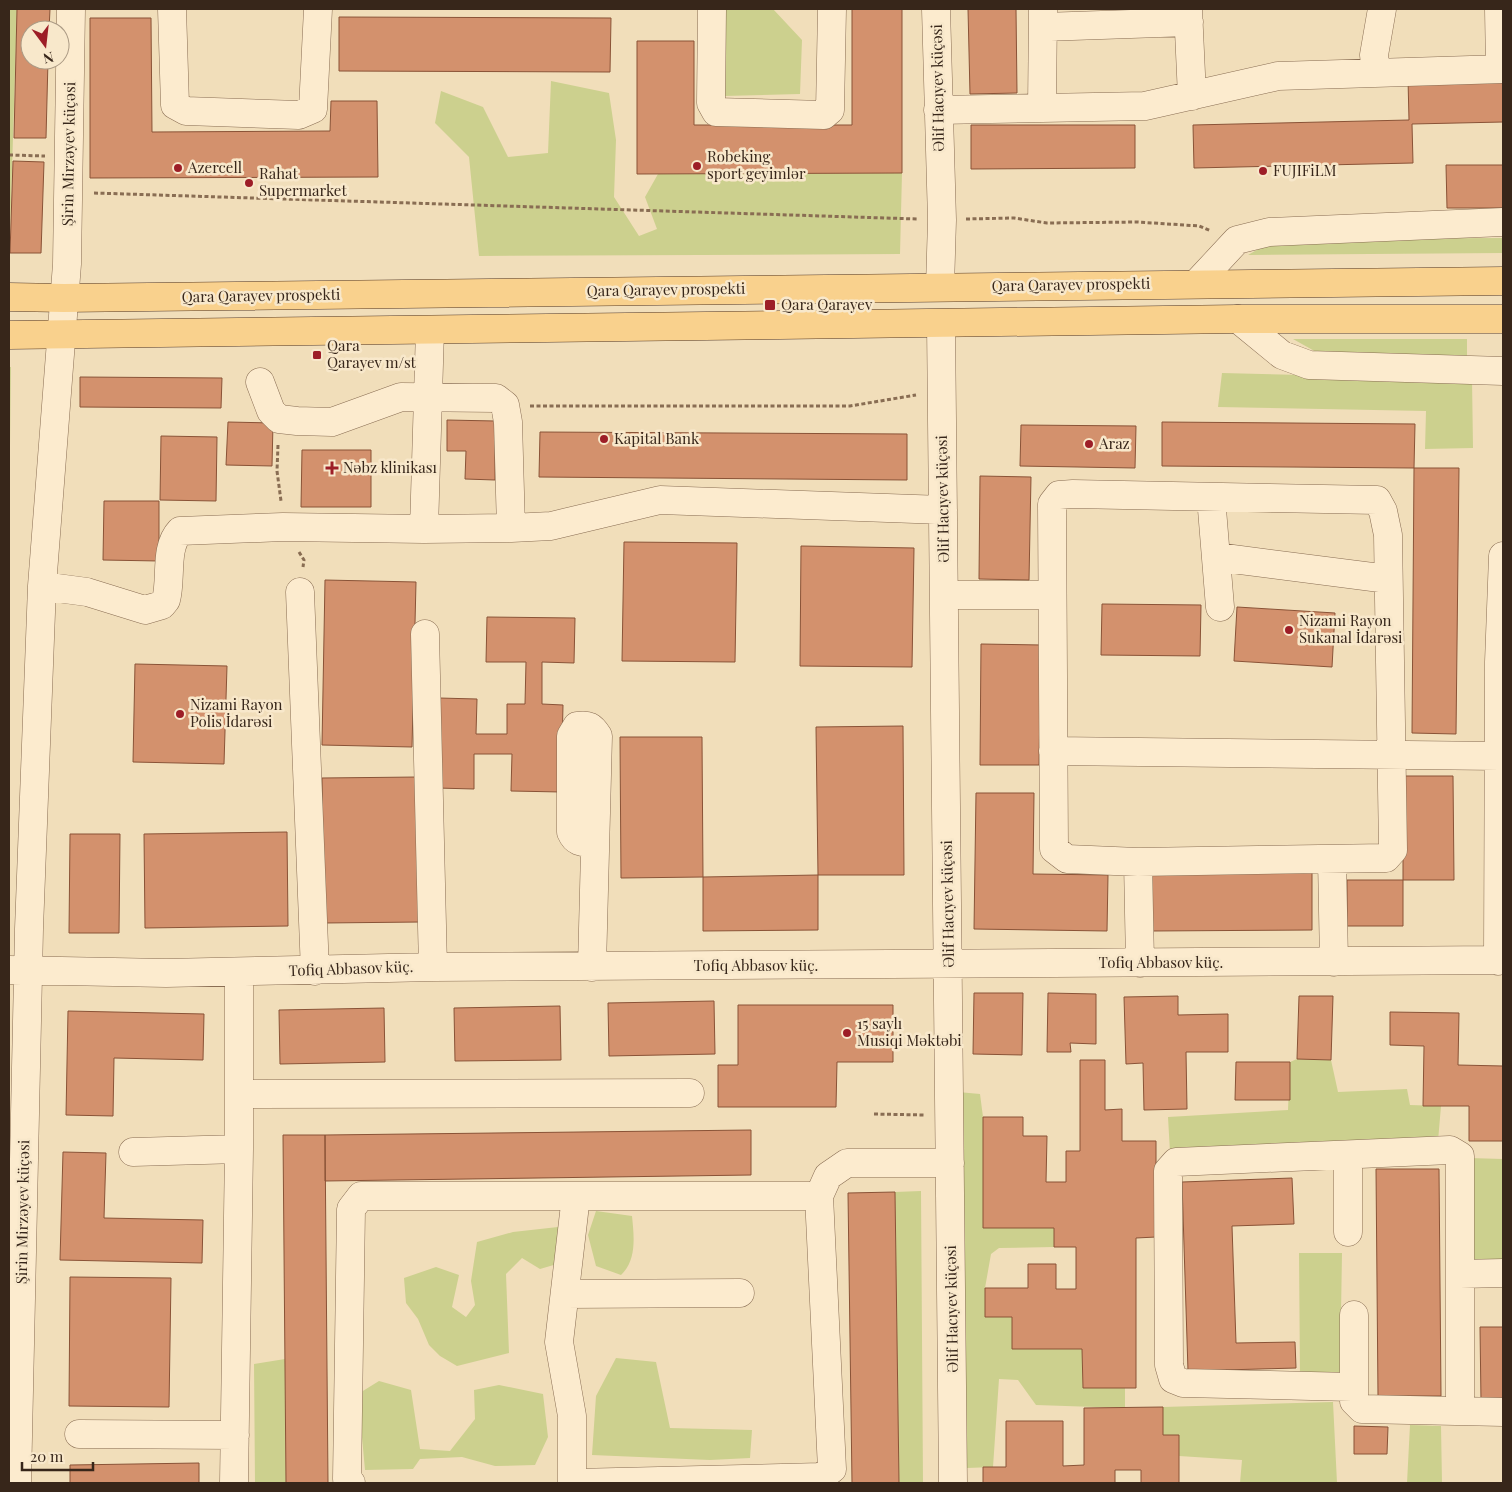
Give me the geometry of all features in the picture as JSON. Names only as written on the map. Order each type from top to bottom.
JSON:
[{"type":"main road","name":"Qara Qarayev prospekti","points":[[9,297],[64,298],[1197,283],[1503,281]]},
{"type":"main road","points":[[9,335],[1238,319],[1503,319]]},
{"type":"street","name":"Şirin Mirzəyev küçəsi","points":[[17,1483],[14,1408],[18,971],[42,586],[62,335],[68,192],[71,9]]},
{"type":"street","points":[[172,9],[175,105],[186,111],[299,115],[313,109],[318,9]]},
{"type":"street","points":[[712,9],[711,103],[716,112],[824,115],[830,110],[832,9]]},
{"type":"street","name":"Əlif Hacıyev küçəsi","points":[[936,9],[942,220],[940,287]]},
{"type":"street","points":[[1376,73],[1374,55],[1382,9]]},
{"type":"street","points":[[938,110],[1145,106],[1278,76],[1502,69],[1499,9]]},
{"type":"street","points":[[1042,108],[1043,18],[1189,15],[1192,96]]},
{"type":"street","points":[[1197,283],[1237,240],[1269,232],[1503,222]]},
{"type":"street","points":[[1238,319],[1282,355],[1309,364],[1503,371]]},
{"type":"street","name":"Əlif Hacıyev küçəsi","points":[[941,324],[953,1483]]},
{"type":"street","points":[[424,529],[430,330]]},
{"type":"street","points":[[260,382],[271,411],[280,419],[288,420],[332,422],[400,397],[496,398],[505,406],[508,422],[512,528]]},
{"type":"street","points":[[1059,496],[1211,497],[1377,500],[1383,511],[1388,535],[1393,850],[1386,858],[1138,862],[1067,859],[1054,849],[1052,504],[1059,496]]},
{"type":"street","points":[[1211,497],[1220,607]]},
{"type":"street","points":[[42,586],[87,592],[145,610],[162,605],[166,600],[172,547],[176,536],[180,532],[282,527],[424,529],[551,526],[660,500],[943,510]]},
{"type":"street","points":[[1500,960],[1499,756],[1503,556]]},
{"type":"street","points":[[1217,557],[1388,579]]},
{"type":"street","points":[[300,592],[315,971]]},
{"type":"street","points":[[944,595],[1052,595]]},
{"type":"street","points":[[425,634],[433,967]]},
{"type":"street","points":[[1053,751],[1499,756]]},
{"type":"street","points":[[592,967],[595,842]]},
{"type":"street","points":[[1332,859],[1334,962]]},
{"type":"street","points":[[1138,862],[1140,963]]},
{"type":"street","name":"Tofiq Abbasov küç.","points":[[18,971],[239,973],[433,967],[1500,960]]},
{"type":"street","points":[[234,1483],[239,1149],[239,973]]},
{"type":"street","points":[[239,1094],[690,1092]]},
{"type":"street","points":[[133,1152],[239,1149]]},
{"type":"street","points":[[1352,1387],[1183,1383],[1173,1379],[1169,1365],[1168,1170],[1176,1162],[1450,1150],[1460,1156],[1460,1411]]},
{"type":"street","points":[[1348,1155],[1348,1232]]},
{"type":"street","points":[[576,1196],[559,1342],[572,1416],[574,1483],[821,1478],[832,1469],[819,1196],[828,1176],[847,1163],[950,1163]]},
{"type":"street","points":[[351,1483],[347,1479],[351,1209],[361,1196],[819,1196]]},
{"type":"street","points":[[1460,1274],[1503,1274]]},
{"type":"street","points":[[565,1294],[740,1293]]},
{"type":"street","points":[[1354,1315],[1352,1387],[1354,1401],[1362,1409],[1503,1412]]},
{"type":"street","points":[[79,1434],[235,1435]]},
{"type":"path","points":[[9,155],[55,156]]},
{"type":"path","points":[[68,192],[942,220],[1014,218],[1046,223],[1138,222],[1199,226],[1237,240]]},
{"type":"path","points":[[505,406],[850,406],[902,399],[942,389]]},
{"type":"path","points":[[874,1114],[950,1116]]},
{"type":"green space","points":[[9,9],[17,9],[9,266]]},
{"type":"green space","points":[[724,9],[773,9],[802,40],[800,94],[724,96]]},
{"type":"green space","points":[[551,81],[609,93],[616,140],[614,197],[639,236],[657,229],[645,197],[658,174],[902,173],[900,254],[479,256],[469,157],[435,123],[441,91],[483,107],[508,157],[548,153]]},
{"type":"green space","points":[[1503,238],[1503,253],[1248,255],[1276,239]]},
{"type":"green space","points":[[1293,339],[1467,339],[1467,357],[1318,353]]},
{"type":"green space","points":[[9,367],[11,367],[9,525]]},
{"type":"green space","points":[[1222,373],[1472,379],[1473,448],[1425,449],[1426,411],[1218,407]]},
{"type":"green space","points":[[1297,1059],[1331,1060],[1338,1092],[1407,1089],[1410,1105],[1441,1106],[1438,1141],[1170,1152],[1168,1117],[1288,1110],[1290,1062]]},
{"type":"green space","points":[[958,1092],[980,1094],[983,1117],[984,1228],[1054,1228],[1054,1247],[999,1248],[991,1254],[985,1288],[985,1317],[1012,1317],[1012,1349],[1082,1349],[1083,1388],[1125,1388],[1125,1408],[1036,1405],[1018,1380],[999,1379],[993,1467],[967,1468]]},
{"type":"green space","points":[[1469,1158],[1503,1159],[1503,1265],[1471,1264]]},
{"type":"green space","points":[[921,1191],[923,1483],[899,1483],[895,1192]]},
{"type":"green space","points":[[596,1211],[632,1216],[634,1240],[632,1255],[630,1262],[621,1275],[596,1266],[588,1235]]},
{"type":"green space","points":[[558,1227],[566,1237],[557,1264],[540,1269],[522,1258],[506,1274],[509,1353],[457,1366],[440,1356],[429,1345],[418,1319],[406,1303],[404,1278],[436,1267],[459,1275],[452,1307],[466,1317],[475,1305],[471,1281],[477,1242],[513,1232]]},
{"type":"green space","points":[[1299,1253],[1342,1253],[1340,1375],[1300,1377]]},
{"type":"green space","points":[[616,1358],[656,1362],[670,1428],[752,1430],[750,1458],[710,1460],[592,1455],[596,1396]]},
{"type":"green space","points":[[285,1359],[286,1483],[255,1483],[254,1364]]},
{"type":"green space","points":[[379,1381],[411,1390],[420,1449],[450,1451],[475,1419],[474,1390],[499,1385],[543,1394],[548,1437],[535,1465],[495,1466],[462,1457],[420,1459],[413,1469],[365,1470],[358,1394]]},
{"type":"green space","points":[[1333,1402],[1337,1483],[1240,1483],[1242,1460],[1179,1456],[1179,1435],[1163,1435],[1163,1407]]},
{"type":"green space","points":[[1410,1425],[1441,1426],[1442,1483],[1407,1483]]},
{"type":"building","points":[[17,9],[50,9],[49,20],[20,20],[20,70],[48,70],[46,138],[14,138]]},
{"type":"building","points":[[852,9],[902,9],[902,173],[637,174],[637,41],[694,41],[694,125],[852,125]]},
{"type":"building","points":[[968,9],[1016,9],[1017,93],[970,94]]},
{"type":"building","points":[[339,17],[611,18],[610,72],[339,71]]},
{"type":"building","points":[[90,18],[151,18],[152,132],[330,131],[331,101],[377,101],[378,177],[90,178]]},
{"type":"building","points":[[1503,77],[1503,122],[1412,124],[1413,163],[1194,168],[1193,125],[1409,120],[1408,79]]},
{"type":"building","points":[[971,125],[1135,125],[1135,168],[971,169]]},
{"type":"building","points":[[13,161],[44,162],[41,253],[10,253]]},
{"type":"building","points":[[1446,165],[1503,165],[1503,208],[1447,208]]},
{"type":"building","points":[[80,377],[222,378],[221,408],[80,407]]},
{"type":"building","points":[[447,420],[495,421],[495,480],[465,479],[466,451],[447,451]]},
{"type":"building","points":[[228,422],[273,423],[272,466],[226,465]]},
{"type":"building","points":[[1162,422],[1415,424],[1414,468],[1162,466]]},
{"type":"building","points":[[1021,425],[1136,426],[1135,468],[1020,466]]},
{"type":"building","points":[[540,432],[907,434],[907,480],[539,477]]},
{"type":"building","points":[[161,436],[217,437],[216,501],[160,500]]},
{"type":"building","points":[[302,450],[371,450],[371,507],[301,507]]},
{"type":"building","points":[[1414,468],[1459,468],[1456,734],[1412,733]]},
{"type":"building","points":[[980,476],[1031,477],[1029,580],[979,579]]},
{"type":"building","points":[[104,501],[159,501],[159,561],[103,560]]},
{"type":"building","points":[[624,542],[737,543],[735,662],[622,661]]},
{"type":"building","points":[[801,546],[914,548],[912,667],[800,666]]},
{"type":"building","points":[[325,580],[416,582],[412,747],[322,745]]},
{"type":"building","points":[[1102,604],[1201,605],[1200,656],[1101,655]]},
{"type":"building","points":[[1237,607],[1335,613],[1332,667],[1234,661]]},
{"type":"building","points":[[487,617],[575,618],[574,663],[542,662],[542,704],[563,705],[561,792],[511,791],[512,754],[474,754],[474,789],[437,788],[439,698],[477,699],[476,734],[507,734],[507,704],[525,704],[526,662],[486,662]]},
{"type":"building","points":[[981,644],[1041,645],[1039,765],[980,765]]},
{"type":"building","name":"Nizami Rayon Polis İdarəsi","points":[[135,664],[227,666],[224,764],[133,762]]},
{"type":"building","points":[[903,726],[904,875],[818,875],[816,727]]},
{"type":"building","points":[[620,737],[702,737],[703,877],[621,878]]},
{"type":"building","points":[[1403,776],[1453,776],[1454,880],[1403,880]]},
{"type":"building","points":[[418,777],[420,922],[324,923],[322,778]]},
{"type":"building","points":[[976,793],[1034,793],[1033,874],[1108,875],[1107,931],[974,929]]},
{"type":"building","points":[[287,832],[288,926],[145,928],[144,834]]},
{"type":"building","points":[[70,834],[120,834],[119,933],[69,933]]},
{"type":"building","points":[[1151,872],[1312,872],[1312,930],[1151,931]]},
{"type":"building","points":[[818,875],[818,930],[703,931],[703,877]]},
{"type":"building","points":[[1347,880],[1403,880],[1403,926],[1347,926]]},
{"type":"building","points":[[974,993],[1023,993],[1022,1055],[973,1054]]},
{"type":"building","points":[[1048,993],[1096,994],[1096,1044],[1070,1043],[1071,1052],[1047,1052]]},
{"type":"building","points":[[1178,996],[1178,1015],[1228,1014],[1228,1052],[1186,1052],[1187,1109],[1144,1110],[1143,1063],[1126,1064],[1124,997]]},
{"type":"building","points":[[1299,996],[1333,996],[1331,1060],[1297,1059]]},
{"type":"building","points":[[714,1001],[715,1054],[609,1056],[608,1003]]},
{"type":"building","points":[[738,1005],[893,1005],[893,1062],[837,1062],[836,1107],[718,1107],[718,1065],[738,1065]]},
{"type":"building","points":[[560,1006],[561,1060],[455,1061],[454,1008]]},
{"type":"building","points":[[384,1008],[385,1062],[280,1064],[279,1010]]},
{"type":"building","points":[[68,1011],[204,1014],[203,1060],[114,1058],[113,1116],[66,1115]]},
{"type":"building","points":[[1390,1012],[1459,1013],[1458,1065],[1503,1066],[1503,1141],[1469,1141],[1469,1106],[1423,1106],[1424,1046],[1390,1045]]},
{"type":"building","points":[[1080,1060],[1105,1060],[1105,1110],[1122,1109],[1122,1141],[1156,1141],[1156,1237],[1136,1238],[1136,1388],[1083,1388],[1082,1349],[1012,1349],[1012,1317],[985,1317],[985,1288],[1028,1288],[1028,1264],[1056,1264],[1056,1289],[1076,1289],[1076,1247],[1054,1247],[1054,1228],[983,1228],[983,1117],[1023,1117],[1023,1136],[1047,1136],[1046,1182],[1066,1182],[1066,1151],[1080,1151]]},
{"type":"building","points":[[1236,1062],[1290,1062],[1290,1100],[1235,1100]]},
{"type":"building","points":[[751,1130],[751,1175],[325,1181],[325,1135]]},
{"type":"building","points":[[283,1135],[325,1135],[328,1483],[286,1483]]},
{"type":"building","points":[[63,1152],[106,1153],[104,1218],[203,1220],[202,1263],[60,1260]]},
{"type":"building","points":[[1376,1169],[1439,1169],[1441,1396],[1378,1396]]},
{"type":"building","points":[[1292,1178],[1294,1224],[1232,1226],[1236,1343],[1295,1342],[1296,1368],[1188,1371],[1182,1182]]},
{"type":"building","points":[[895,1192],[899,1483],[852,1483],[848,1193]]},
{"type":"building","points":[[70,1277],[171,1278],[169,1407],[69,1406]]},
{"type":"building","points":[[1480,1327],[1503,1327],[1503,1400],[1481,1401]]},
{"type":"building","points":[[1163,1407],[1163,1435],[1179,1435],[1179,1483],[1141,1483],[1141,1470],[1115,1470],[1115,1483],[983,1483],[983,1467],[1006,1467],[1006,1421],[1063,1421],[1063,1466],[1084,1465],[1084,1408]]},
{"type":"building","points":[[1354,1426],[1388,1427],[1387,1454],[1354,1454]]},
{"type":"building","points":[[199,1463],[199,1483],[70,1483],[70,1465]]},
{"type":"place","name":"Robeking sport geyimlər","points":[[697,166]]},
{"type":"place","name":"Azercell","points":[[178,168]]},
{"type":"place","name":"FUJIFiLM","points":[[1263,171]]},
{"type":"place","name":"Rahat Supermarket","points":[[249,183]]},
{"type":"place","name":"Qara Qarayev","points":[[770,305]]},
{"type":"place","name":"Qara Qarayev m/st","points":[[317,355]]},
{"type":"place","name":"Kapital Bank","points":[[604,439]]},
{"type":"place","name":"Araz","points":[[1089,444]]},
{"type":"place","name":"Nəbz klinikası","points":[[332,468]]},
{"type":"place","name":"Nizami Rayon Sukanal İdarəsi","points":[[1289,630]]},
{"type":"place","name":"Nizami Rayon Polis İdarəsi","points":[[180,714]]},
{"type":"place","name":"15 saylı Musiqi Məktəbi","points":[[847,1033]]}]
